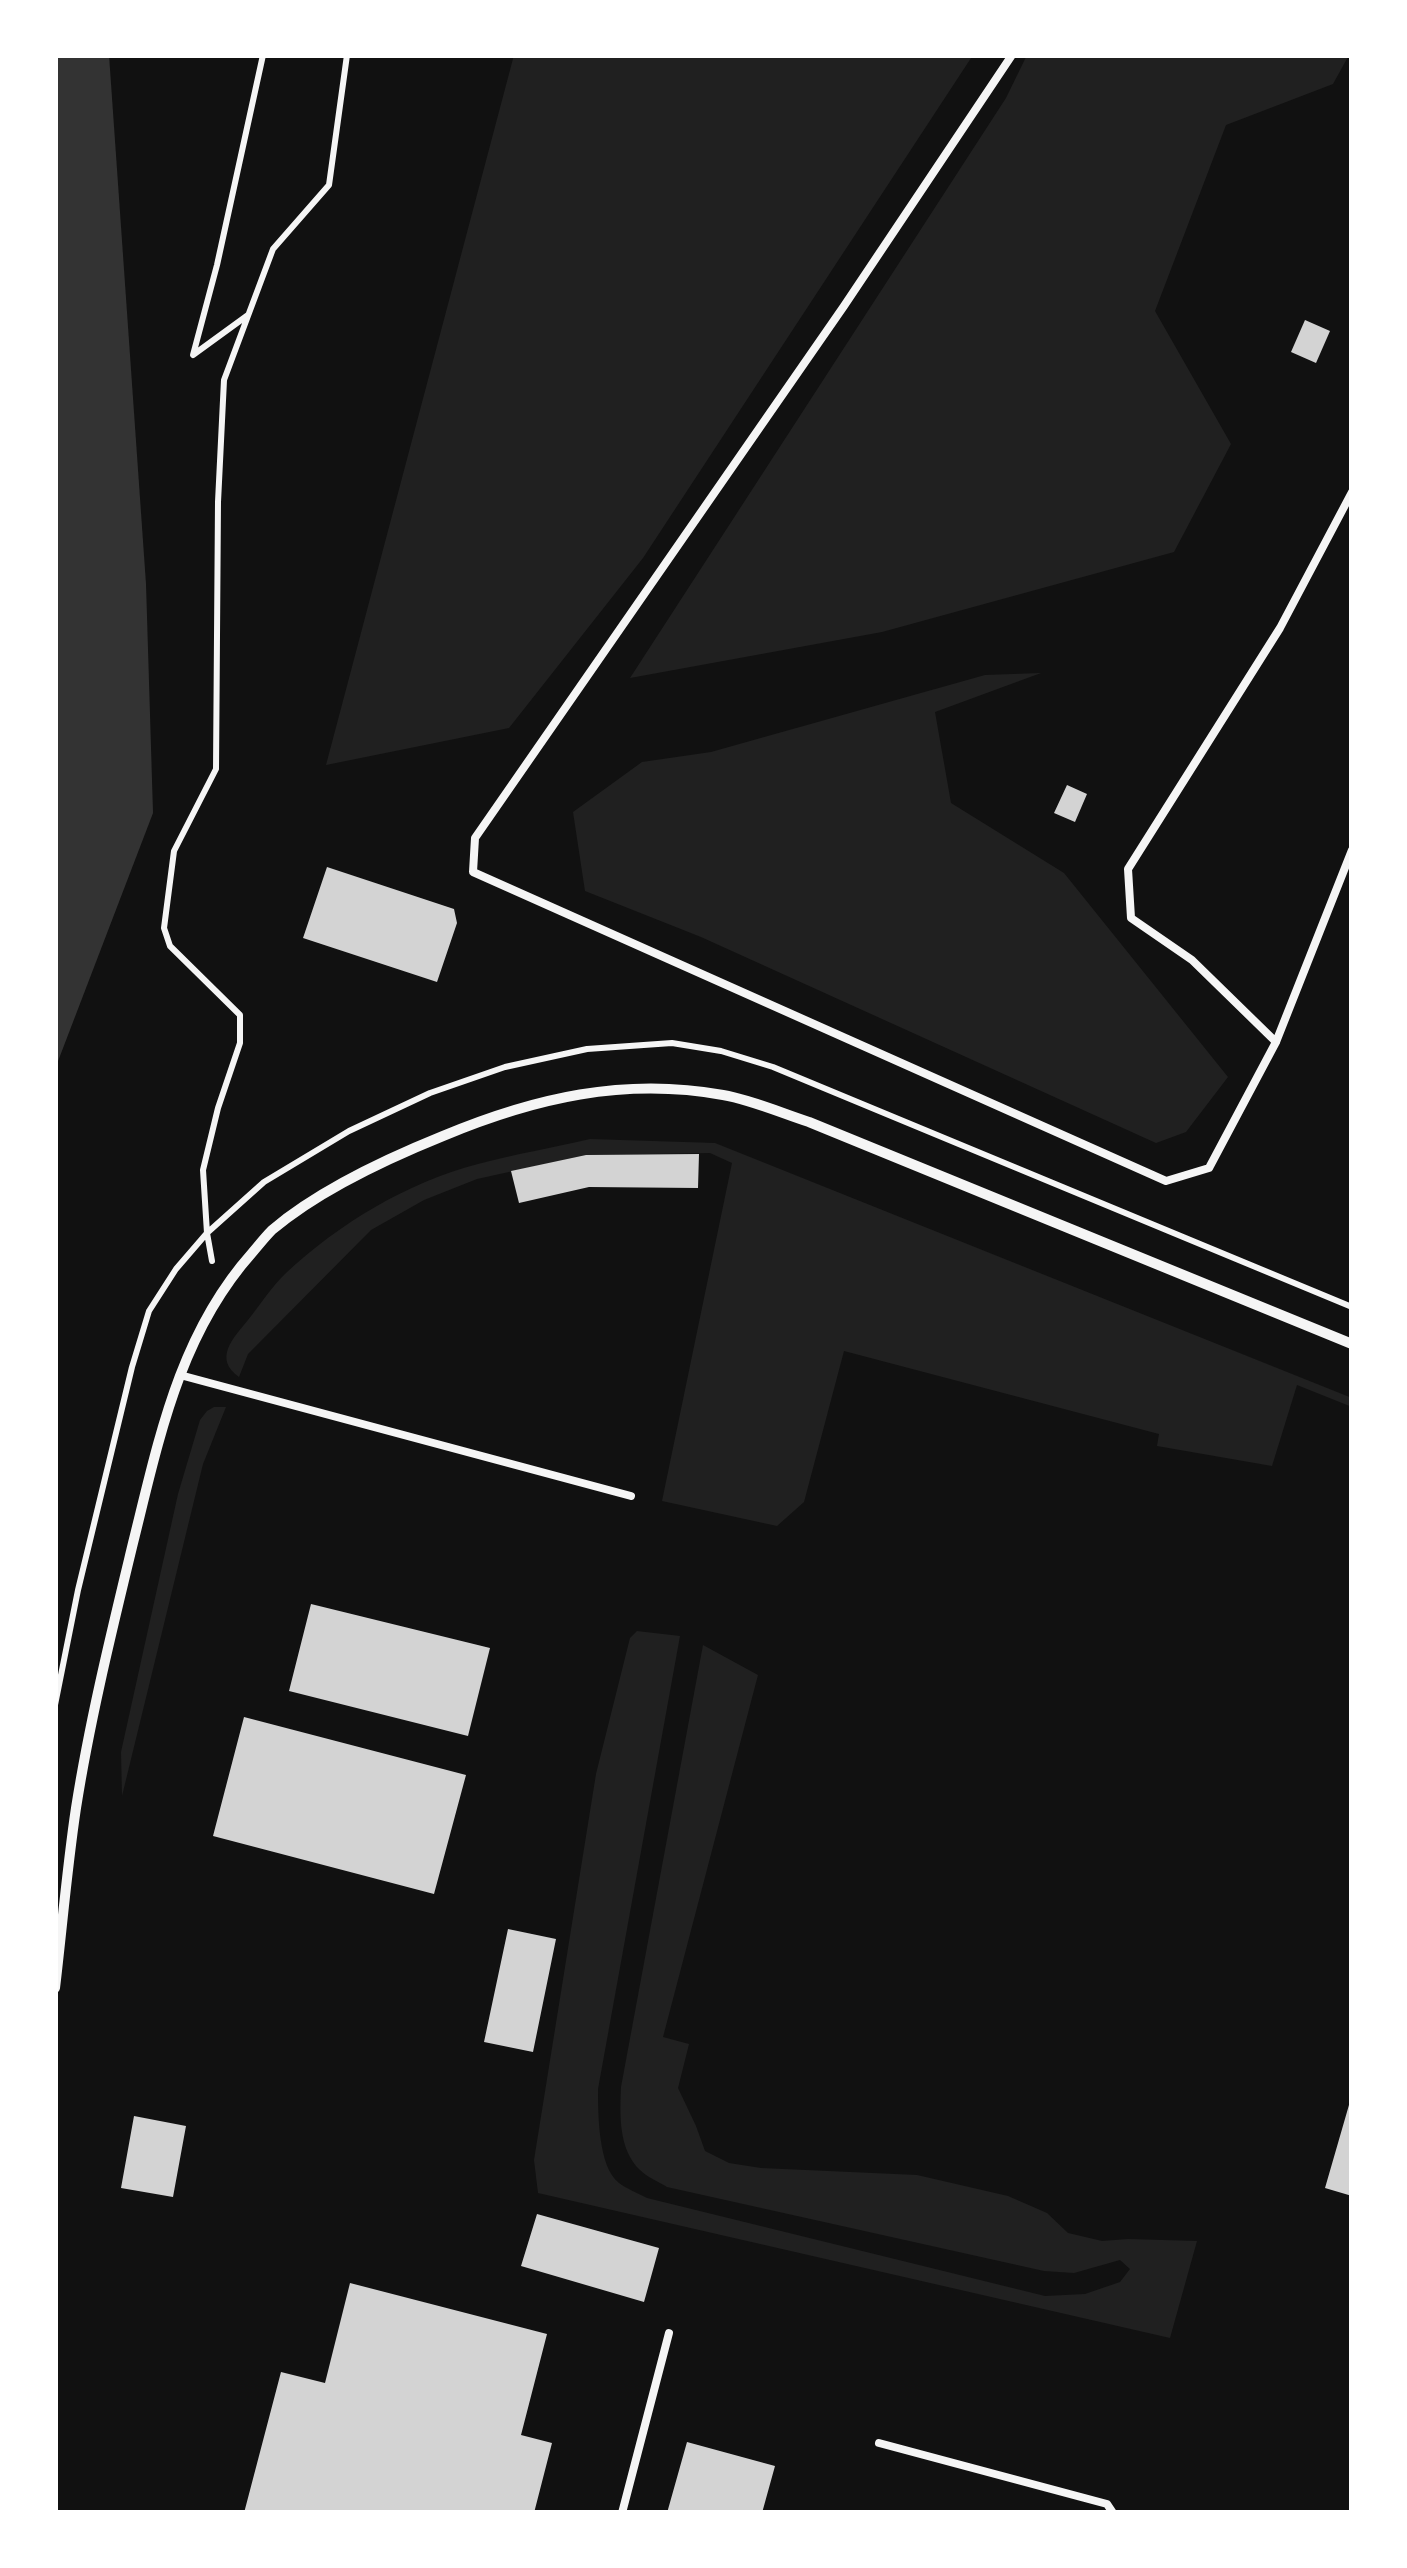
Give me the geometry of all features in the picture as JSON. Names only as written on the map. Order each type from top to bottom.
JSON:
[{"type":"street","points":[[55,1988],[76,1808],[106,1661],[158,1442],[205,1316],[271,1231],[328,1192],[415,1148],[496,1114],[590,1091],[661,1088],[725,1095],[809,1122],[1352,1344]]},
{"type":"lane","points":[[1012,55],[844,306],[475,838],[473,872],[1166,1181],[1210,1168],[1276,1042],[1352,850]]},
{"type":"lane","points":[[1276,1042],[1192,960],[1132,918],[1128,869],[1280,628],[1352,492]]},
{"type":"lane","points":[[180,1375],[631,1496]]},
{"type":"lane","points":[[622,2513],[669,2333]]},
{"type":"lane","points":[[878,2443],[1107,2504],[1114,2513]]},
{"type":"path","points":[[249,314],[193,354],[218,266],[263,55]]},
{"type":"path","points":[[218,1297],[207,1232],[203,1170],[240,1043],[240,1014],[170,946],[164,928],[174,851],[216,769],[218,502],[224,380],[273,249],[329,184],[346,55]]},
{"type":"path","points":[[55,1705],[78,1590],[132,1367],[149,1311],[176,1270],[207,1232],[264,1182],[350,1131],[430,1092],[505,1068],[587,1050],[672,1043],[721,1052],[773,1067],[1352,1307]]},
{"type":"shaded area","points":[[55,55],[109,55],[146,584],[153,813],[55,1069]]},
{"type":"shaded area","points":[[514,55],[973,55],[643,558],[509,728],[326,765]]},
{"type":"shaded area","points":[[1027,55],[1349,55],[1333,84],[1226,125],[1155,311],[1231,444],[1174,552],[882,632],[630,678],[1006,98]]},
{"type":"shaded area","points":[[1041,673],[935,712],[951,803],[1064,873],[1228,1077],[1186,1132],[1156,1143],[701,937],[585,891],[573,812],[642,762],[711,752],[985,675]]},
{"type":"shaded area","points":[[590,1139],[715,1143],[1352,1398],[1352,1407],[1297,1385],[1272,1466],[1157,1446],[1159,1434],[844,1351],[804,1502],[777,1526],[662,1501],[732,1163],[710,1153],[586,1155],[477,1179],[424,1200],[371,1230],[248,1354],[239,1377],[231,1370],[226,1356],[232,1341],[271,1290],[307,1255],[351,1222],[400,1194],[451,1172]]},
{"type":"shaded area","points":[[214,1407],[226,1407],[203,1464],[122,1796],[121,1752],[178,1494],[200,1420]]},
{"type":"shaded area","points":[[637,1631],[680,1636],[598,2089],[601,2139],[612,2175],[647,2198],[1045,2296],[1085,2294],[1120,2282],[1130,2269],[1120,2260],[1074,2273],[1044,2271],[667,2187],[633,2162],[622,2131],[621,2087],[703,1645],[758,1675],[663,2037],[689,2044],[678,2088],[705,2151],[729,2163],[761,2168],[917,2175],[1008,2196],[1047,2213],[1068,2233],[1102,2241],[1197,2241],[1170,2338],[538,2193],[534,2160],[596,1774],[630,1638]]},
{"type":"building","points":[[1305,320],[1330,331],[1316,363],[1291,352]]},
{"type":"building","points":[[1067,785],[1087,794],[1075,822],[1054,813]]},
{"type":"building","points":[[327,867],[454,909],[457,923],[437,982],[303,938]]},
{"type":"building","points":[[699,1154],[698,1188],[589,1187],[519,1203],[511,1171],[586,1155]]},
{"type":"building","points":[[311,1604],[490,1648],[468,1736],[289,1691]]},
{"type":"building","points":[[244,1717],[466,1775],[434,1894],[213,1836]]},
{"type":"building","points":[[508,1929],[556,1939],[533,2052],[484,2042]]},
{"type":"building","points":[[1352,2098],[1352,2196],[1325,2188]]},
{"type":"building","points":[[134,2116],[186,2126],[173,2197],[121,2188]]},
{"type":"building","points":[[537,2214],[659,2248],[644,2302],[521,2266]]},
{"type":"building","points":[[350,2283],[547,2334],[521,2435],[552,2443],[534,2513],[244,2513],[281,2372],[325,2383]]},
{"type":"building","points":[[687,2442],[775,2466],[762,2513],[667,2513]]}]
